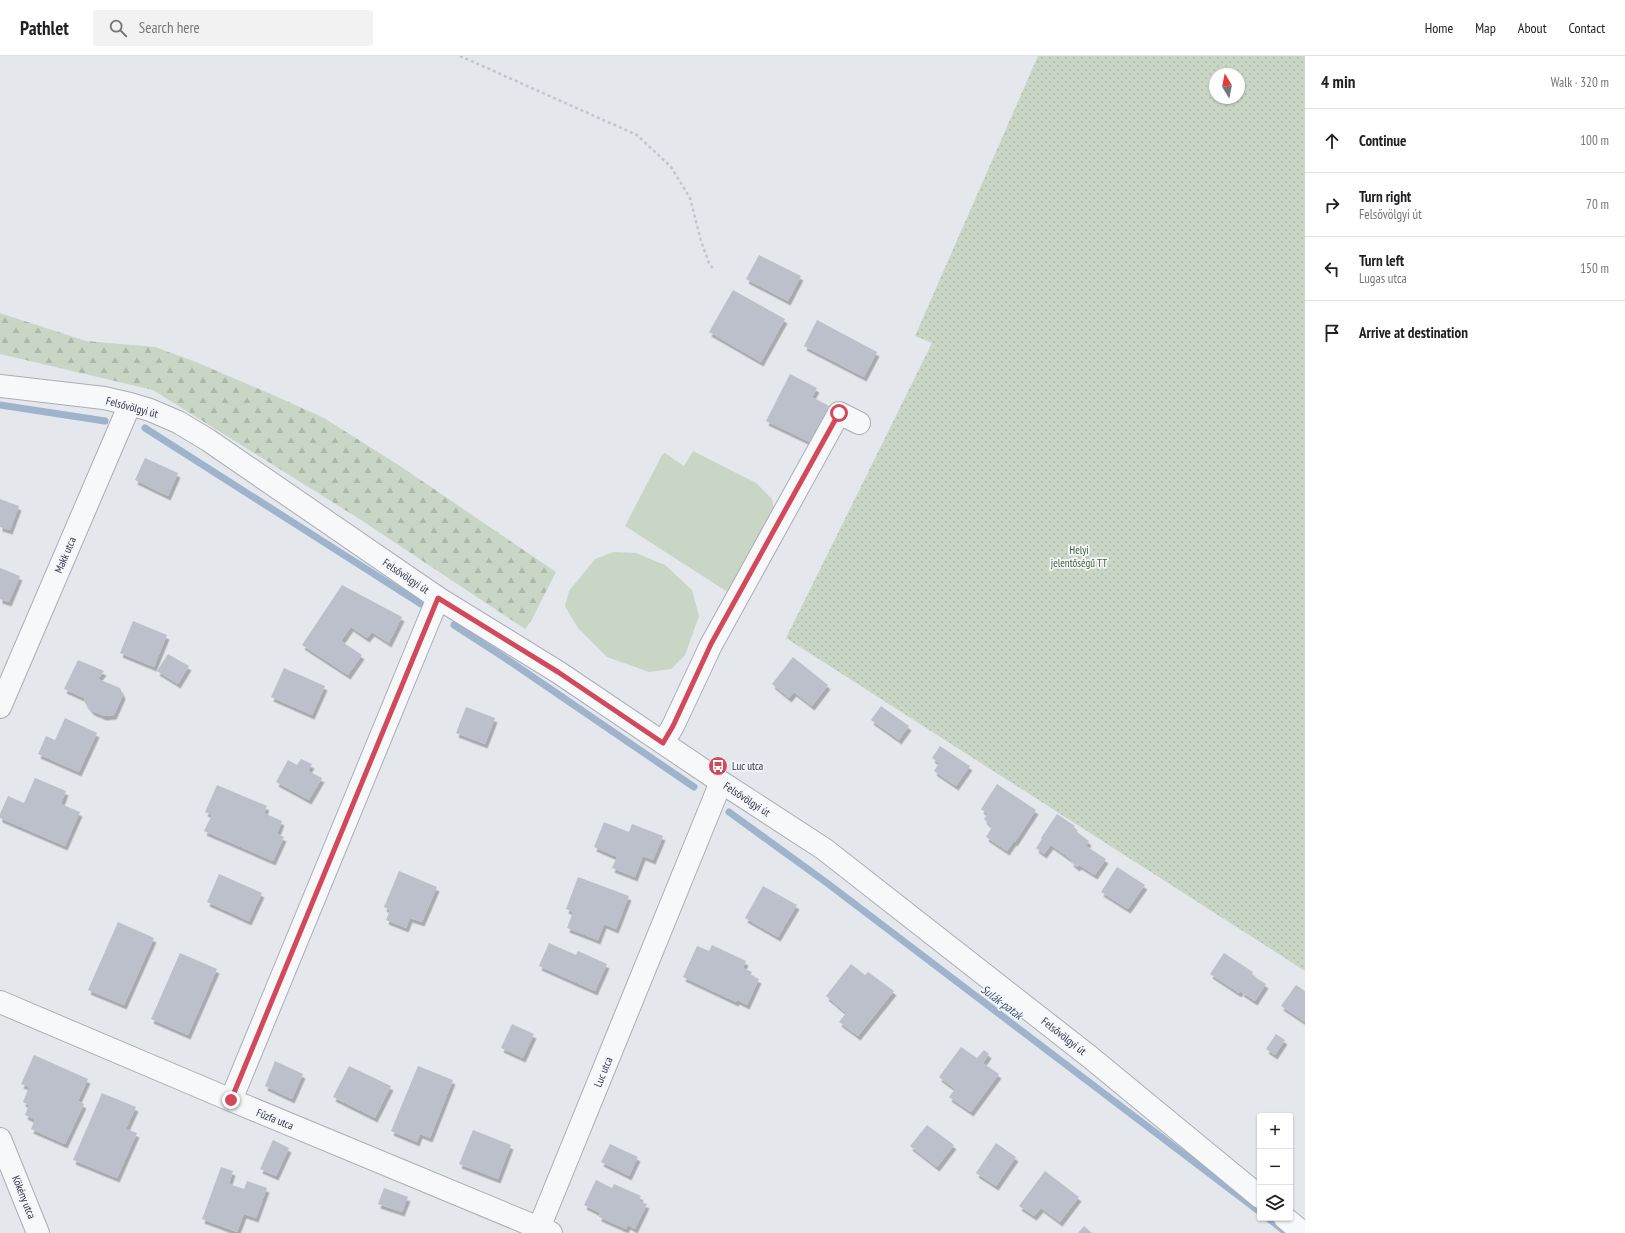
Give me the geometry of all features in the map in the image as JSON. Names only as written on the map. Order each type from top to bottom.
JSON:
[{"type":"street","name":"Felsővölgyi út","points":[[0,386],[104,398],[130,404],[150,410],[178,422],[208,440],[438,598],[558,672],[721,782],[824,849],[1090,1057],[1257,1195]]},
{"type":"street","name":"Makk utca","points":[[0,707],[130,404]]},
{"type":"street","points":[[663,743],[673,726],[711,644],[839,413],[859,423]]},
{"type":"street","points":[[231,1100],[438,598]]},
{"type":"street","name":"Luc utca","points":[[544,1231],[721,782]]},
{"type":"street","name":"Fűzfa utca","points":[[0,1002],[544,1231]]},
{"type":"street","name":"Kökény utca","points":[[0,1139],[38,1233]]},
{"type":"street","points":[[1289,1221],[1303,1233]]},
{"type":"path","points":[[460,56],[637,135],[671,167],[690,198],[701,242],[709,263],[714,270]]},
{"type":"green space","name":"Helyi jelentőségű TT","points":[[1038,56],[1305,56],[1305,971],[786,638],[932,343],[915,336]]},
{"type":"green space","points":[[0,313],[86,341],[155,347],[196,362],[324,418],[400,466],[556,572],[531,621],[525,629],[358,518],[153,390],[0,354]]},
{"type":"green space","points":[[693,451],[756,483],[772,499],[774,510],[729,593],[625,526],[662,455],[665,453],[684,466]]},
{"type":"green space","points":[[614,552],[636,553],[665,565],[692,590],[699,616],[685,655],[671,669],[649,672],[607,657],[578,628],[565,606],[569,591],[595,559]]},
{"type":"building","points":[[759,255],[801,276],[788,301],[746,279]]},
{"type":"building","points":[[733,290],[785,319],[761,362],[709,332]]},
{"type":"building","points":[[817,320],[877,352],[864,377],[804,346]]},
{"type":"building","points":[[790,374],[817,388],[812,397],[829,406],[824,415],[828,417],[814,444],[766,421]]},
{"type":"building","points":[[145,458],[178,473],[168,496],[135,480]]},
{"type":"building","points":[[0,499],[19,506],[10,530],[0,527]]},
{"type":"building","points":[[0,568],[20,576],[9,602],[0,599]]},
{"type":"building","points":[[342,585],[402,617],[389,643],[372,632],[367,638],[351,627],[341,641],[362,655],[348,675],[302,645]]},
{"type":"building","points":[[133,621],[167,635],[154,667],[120,653]]},
{"type":"building","points":[[168,654],[189,666],[178,684],[157,671]]},
{"type":"building","points":[[793,657],[828,685],[812,706],[794,692],[789,698],[772,684]]},
{"type":"building","points":[[78,660],[104,671],[98,679],[120,688],[123,695],[114,715],[104,716],[92,711],[85,703],[84,698],[64,689]]},
{"type":"building","points":[[284,668],[325,686],[312,715],[271,697]]},
{"type":"building","points":[[881,706],[909,726],[899,740],[871,720]]},
{"type":"building","points":[[466,707],[495,718],[485,744],[456,733]]},
{"type":"building","points":[[65,718],[97,733],[79,772],[38,754],[46,736],[55,740]]},
{"type":"building","points":[[940,746],[970,766],[956,786],[934,771],[939,763],[932,758]]},
{"type":"building","points":[[301,759],[312,764],[308,771],[322,778],[309,800],[276,782],[288,760],[297,765]]},
{"type":"building","points":[[35,778],[66,791],[61,804],[80,812],[65,846],[0,818],[0,814],[8,796],[24,803]]},
{"type":"building","points":[[997,784],[1036,810],[1015,842],[1014,841],[1007,851],[986,837],[992,827],[984,819],[988,814],[981,809]]},
{"type":"building","points":[[217,785],[267,806],[264,813],[282,821],[277,834],[284,837],[273,861],[204,831],[212,815],[205,812]]},
{"type":"building","points":[[1057,814],[1075,826],[1073,829],[1089,841],[1086,846],[1106,859],[1095,875],[1079,865],[1077,867],[1071,862],[1072,860],[1051,845],[1044,854],[1036,848]]},
{"type":"building","points":[[604,822],[629,832],[632,824],[663,836],[653,860],[643,856],[635,877],[612,868],[617,857],[594,847]]},
{"type":"building","points":[[1117,867],[1145,885],[1128,909],[1101,892]]},
{"type":"building","points":[[399,871],[437,887],[422,922],[410,918],[406,928],[386,920],[390,910],[384,907]]},
{"type":"building","points":[[219,874],[262,893],[249,921],[207,902]]},
{"type":"building","points":[[578,877],[629,896],[616,929],[604,924],[598,940],[567,928],[573,912],[566,909]]},
{"type":"building","points":[[763,886],[797,905],[778,937],[745,918]]},
{"type":"building","points":[[118,922],[154,938],[124,1005],[88,990]]},
{"type":"building","points":[[549,943],[576,955],[578,951],[607,964],[595,991],[539,966]]},
{"type":"building","points":[[712,945],[746,961],[743,968],[752,972],[750,975],[759,979],[747,1005],[737,1000],[736,1002],[683,977],[697,946],[709,951]]},
{"type":"building","points":[[180,953],[217,969],[188,1035],[151,1019]]},
{"type":"building","points":[[1224,953],[1253,972],[1239,993],[1210,974]]},
{"type":"building","points":[[851,964],[865,975],[868,972],[894,991],[858,1036],[839,1022],[846,1013],[826,996]]},
{"type":"building","points":[[1252,975],[1266,984],[1255,1001],[1241,992]]},
{"type":"building","points":[[1296,985],[1305,991],[1305,1022],[1281,1006]]},
{"type":"building","points":[[512,1024],[534,1034],[523,1058],[501,1048]]},
{"type":"building","points":[[1276,1034],[1285,1040],[1275,1055],[1266,1049]]},
{"type":"building","points":[[961,1047],[977,1058],[984,1050],[989,1054],[983,1063],[999,1074],[971,1112],[949,1097],[955,1089],[939,1077]]},
{"type":"building","points":[[34,1055],[88,1079],[78,1101],[84,1104],[65,1144],[31,1129],[35,1120],[25,1115],[29,1105],[23,1102],[29,1087],[21,1084]]},
{"type":"building","points":[[275,1061],[303,1074],[292,1099],[265,1086]]},
{"type":"building","points":[[349,1066],[391,1086],[375,1118],[333,1097]]},
{"type":"building","points":[[418,1066],[453,1080],[430,1138],[420,1134],[417,1142],[391,1131]]},
{"type":"building","points":[[102,1093],[136,1107],[126,1129],[137,1133],[117,1178],[73,1160]]},
{"type":"building","points":[[927,1125],[954,1145],[937,1167],[910,1146]]},
{"type":"building","points":[[473,1130],[511,1145],[498,1179],[459,1164]]},
{"type":"building","points":[[273,1140],[289,1148],[276,1176],[260,1169]]},
{"type":"building","points":[[996,1143],[1016,1157],[996,1186],[976,1173]]},
{"type":"building","points":[[610,1144],[638,1157],[629,1176],[601,1162]]},
{"type":"building","points":[[221,1167],[233,1171],[229,1184],[244,1189],[247,1181],[267,1188],[256,1218],[244,1214],[237,1232],[202,1219]]},
{"type":"building","points":[[1045,1171],[1079,1197],[1060,1222],[1041,1208],[1034,1216],[1019,1206]]},
{"type":"building","points":[[596,1180],[612,1188],[614,1184],[641,1196],[639,1201],[647,1204],[635,1229],[628,1225],[626,1229],[599,1217],[600,1213],[584,1205]]},
{"type":"building","points":[[384,1188],[408,1197],[402,1212],[378,1204]]},
{"type":"building","points":[[1084,1226],[1092,1233],[1078,1233]]},
{"type":"waterway","points":[[0,405],[105,421]]},
{"type":"waterway","points":[[145,428],[421,604]]},
{"type":"waterway","points":[[454,625],[694,787]]},
{"type":"waterway","name":"Sulák-patak","points":[[729,812],[827,883],[1257,1210]]},
{"type":"waterway","name":"Sulák-patak","points":[[1272,1221],[1283,1230]]},
{"type":"place","name":"Luc utca","points":[[718,766]]},
{"type":"route","points":[[231,1100],[438,598],[558,672],[663,743],[673,726],[711,644],[839,413]]}]
